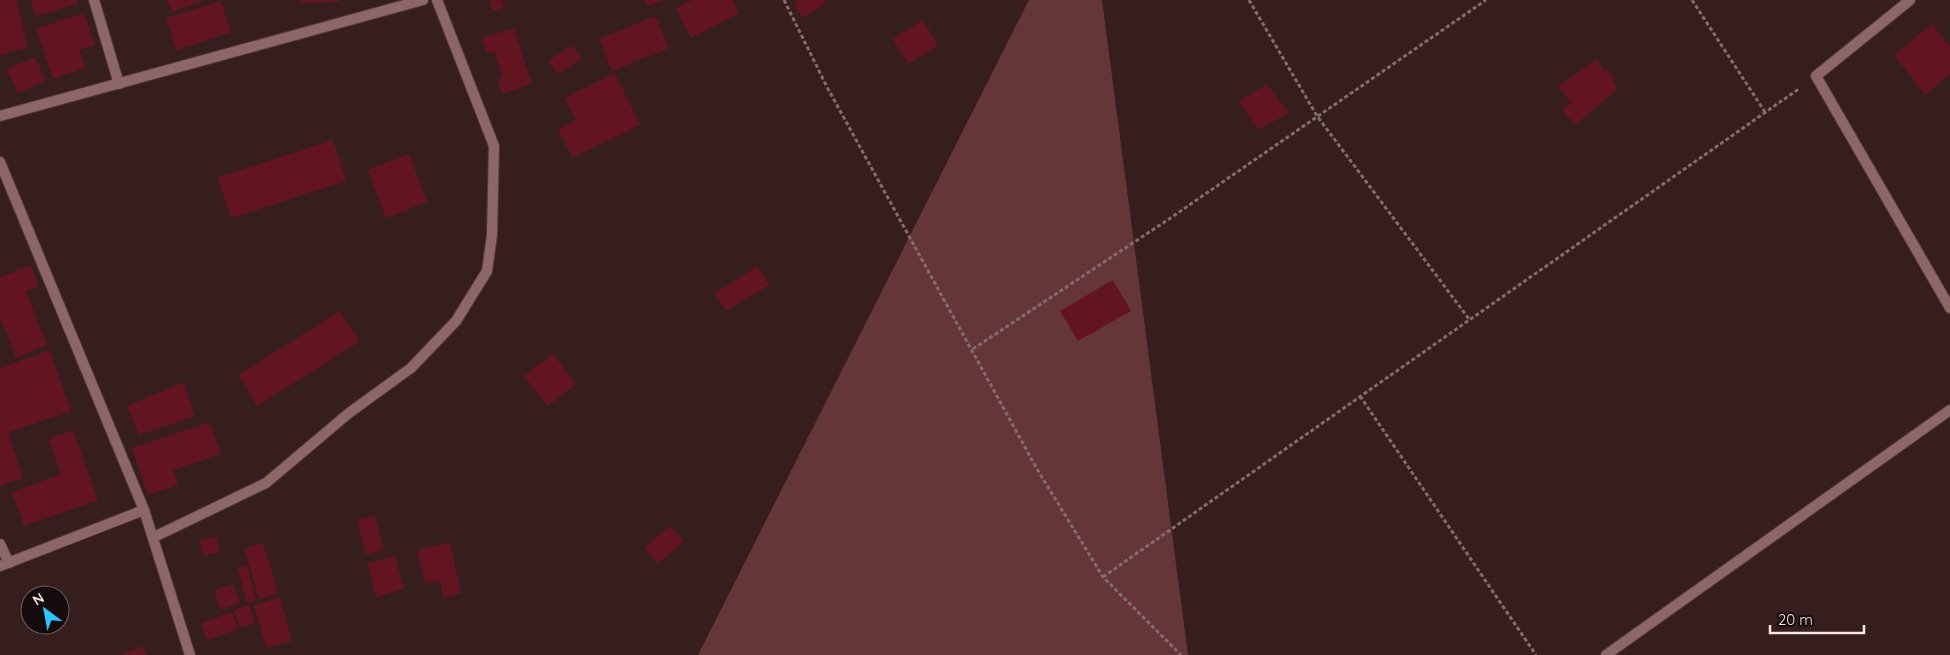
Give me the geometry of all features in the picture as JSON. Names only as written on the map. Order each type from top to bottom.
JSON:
[{"type":"street","points":[[94,0],[118,84]]},
{"type":"street","points":[[0,116],[423,0]]},
{"type":"street","points":[[154,537],[266,483],[349,413],[411,368],[456,321],[487,271],[492,235],[494,146],[437,0]]},
{"type":"street","points":[[1910,0],[1816,76],[1950,308]]},
{"type":"street","points":[[0,162],[144,510],[190,655]]},
{"type":"street","points":[[1606,655],[1950,410]]},
{"type":"street","points":[[0,544],[5,565],[144,510]]},
{"type":"path","points":[[784,0],[826,87],[935,287],[973,349],[1037,469],[1102,577],[1181,655]]},
{"type":"path","points":[[1249,0],[1317,116],[1469,319]]},
{"type":"path","points":[[973,349],[1172,217],[1486,0]]},
{"type":"path","points":[[1692,0],[1765,112]]},
{"type":"path","points":[[1102,577],[1816,76]]},
{"type":"path","points":[[1360,396],[1536,655]]},
{"type":"shaded area","points":[[1029,0],[1102,0],[1188,655],[698,655]]},
{"type":"building","points":[[0,0],[16,0],[28,48],[0,55]]},
{"type":"building","points":[[31,0],[77,0],[78,4],[35,16]]},
{"type":"building","points":[[167,0],[203,0],[172,12]]},
{"type":"building","points":[[300,0],[339,0],[339,2],[302,3]]},
{"type":"building","points":[[501,0],[506,7],[492,11],[490,1]]},
{"type":"building","points":[[645,0],[665,0],[647,6]]},
{"type":"building","points":[[693,0],[733,0],[739,13],[691,38],[676,8]]},
{"type":"building","points":[[799,0],[824,0],[826,3],[803,18],[794,4]]},
{"type":"building","points":[[221,1],[231,32],[176,50],[166,18]]},
{"type":"building","points":[[84,13],[95,45],[79,50],[85,68],[53,79],[36,29]]},
{"type":"building","points":[[655,16],[669,48],[612,71],[599,39]]},
{"type":"building","points":[[923,20],[938,45],[908,64],[893,39]]},
{"type":"building","points":[[1932,24],[1950,47],[1950,74],[1925,95],[1894,55]]},
{"type":"building","points":[[514,28],[532,84],[502,94],[498,80],[502,76],[494,51],[487,53],[482,38]]},
{"type":"building","points":[[572,45],[581,59],[558,74],[548,61]]},
{"type":"building","points":[[35,57],[46,81],[18,93],[7,69]]},
{"type":"building","points":[[1597,59],[1604,71],[1608,69],[1618,89],[1575,125],[1562,109],[1571,103],[1558,86]]},
{"type":"building","points":[[615,73],[640,125],[572,158],[558,129],[576,120],[565,98]]},
{"type":"building","points":[[1267,84],[1289,113],[1258,130],[1239,101]]},
{"type":"building","points":[[333,140],[346,181],[231,218],[218,177]]},
{"type":"building","points":[[409,154],[427,202],[386,218],[368,170]]},
{"type":"building","points":[[31,265],[39,286],[26,291],[47,345],[16,358],[0,317],[0,277]]},
{"type":"building","points":[[758,266],[770,285],[726,311],[715,293]]},
{"type":"building","points":[[1113,280],[1131,311],[1078,341],[1060,311]]},
{"type":"building","points":[[340,311],[359,342],[257,406],[238,375]]},
{"type":"building","points":[[50,350],[71,411],[8,433],[23,478],[0,486],[0,368]]},
{"type":"building","points":[[553,354],[576,384],[548,406],[524,376]]},
{"type":"building","points":[[184,382],[195,416],[139,435],[127,406]]},
{"type":"building","points":[[210,422],[221,454],[173,470],[178,485],[148,495],[132,448]]},
{"type":"building","points":[[73,430],[98,500],[24,526],[12,492],[61,474],[49,439]]},
{"type":"building","points":[[375,516],[384,550],[366,555],[357,520]]},
{"type":"building","points":[[670,526],[684,541],[658,564],[644,548]]},
{"type":"building","points":[[216,536],[220,552],[203,556],[199,540]]},
{"type":"building","points":[[450,542],[461,593],[443,597],[440,580],[425,584],[417,550]]},
{"type":"building","points":[[263,543],[278,593],[259,599],[244,548]]},
{"type":"building","points":[[395,556],[404,589],[376,597],[367,563]]},
{"type":"building","points":[[247,565],[256,600],[247,603],[238,568]]},
{"type":"building","points":[[233,584],[240,603],[221,610],[214,591]]},
{"type":"building","points":[[280,597],[292,641],[266,648],[254,605]]},
{"type":"building","points":[[249,605],[255,623],[240,628],[234,610]]},
{"type":"building","points":[[232,612],[238,629],[207,640],[201,623]]},
{"type":"building","points":[[143,646],[146,655],[120,655]]}]
